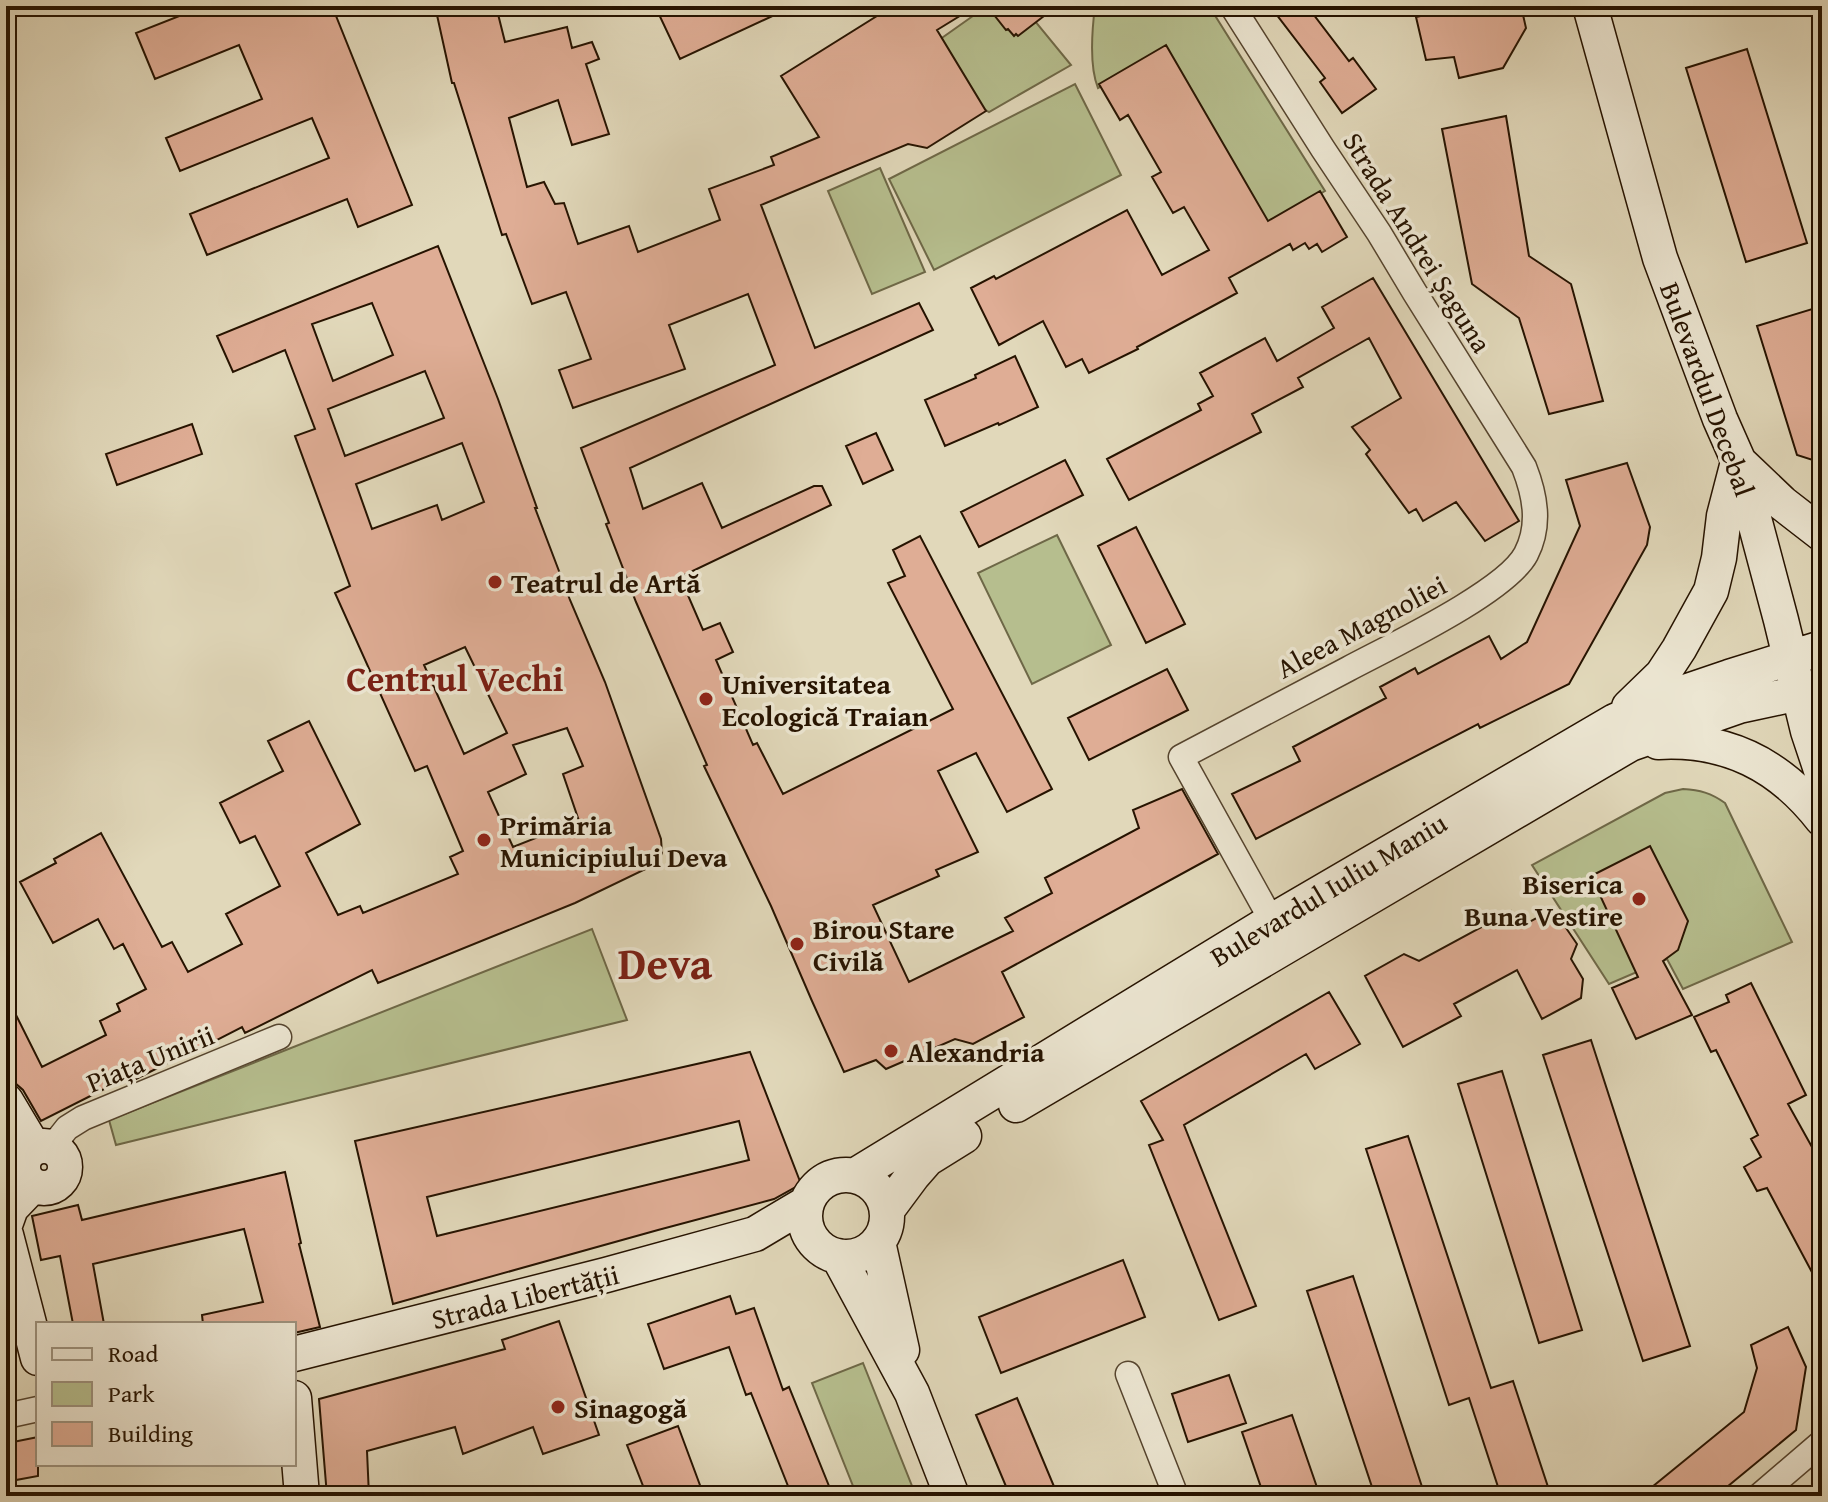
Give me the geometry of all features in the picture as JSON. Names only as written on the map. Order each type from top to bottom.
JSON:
[{"type":"street","name":"Strada Andrei Șaguna","points":[[1232,6],[1379,233],[1524,467],[1534,493],[1534,517]]},
{"type":"street","name":"Bulevardul Decebal","points":[[1590,6],[1660,258],[1739,462],[1806,653],[1811,691],[1808,731],[1822,773]]},
{"type":"street","points":[[1822,534],[1782,503],[1739,462],[1724,516],[1711,591],[1679,649],[1623,733],[1697,742],[1746,757],[1786,780],[1822,819]]},
{"type":"street","name":"Aleea Magnoliei","points":[[1272,921],[1181,757],[1417,633],[1481,595],[1507,577],[1525,557],[1534,535],[1534,517]]},
{"type":"street","name":"Bulevardul Iuliu Maniu","points":[[887,1210],[927,1159],[946,1146],[1623,733],[1670,697],[1806,653]]},
{"type":"street","name":"Bulevardul Iuliu Maniu","points":[[856,1175],[1272,921],[1623,733],[1811,691]]},
{"type":"street","name":"Piața Unirii","points":[[30,1166],[67,1128],[83,1118],[279,1037]]},
{"type":"street","points":[[6,1101],[30,1166],[6,1222]]},
{"type":"street","points":[[825,1247],[860,1254],[878,1242],[884,1233],[887,1210],[877,1187],[856,1175],[831,1178],[812,1193],[805,1218],[912,1393]]},
{"type":"street","name":"Strada Libertății","points":[[296,1353],[755,1234],[807,1203]]},
{"type":"street","name":"Strada Libertății","points":[[755,1234],[825,1247]]},
{"type":"street","points":[[6,1235],[36,1350]]},
{"type":"street","points":[[878,1242],[912,1393],[952,1496]]},
{"type":"street","points":[[1128,1374],[1176,1496]]},
{"type":"street","points":[[6,1416],[36,1409]]},
{"type":"street","points":[[296,1422],[302,1496]]},
{"type":"street","points":[[1759,1496],[1822,1442]]},
{"type":"green space","points":[[987,6],[1035,21],[1071,65],[989,112],[939,40]]},
{"type":"green space","points":[[1095,6],[1209,6],[1325,191],[1265,226],[1162,54],[1098,88],[1092,59]]},
{"type":"green space","points":[[1075,84],[1121,175],[934,270],[889,179]]},
{"type":"green space","points":[[880,168],[925,272],[872,294],[828,191]]},
{"type":"green space","points":[[1057,535],[1111,645],[1032,684],[978,573]]},
{"type":"green space","points":[[1683,789],[1705,793],[1725,803],[1792,942],[1683,989],[1667,959],[1609,984],[1532,865],[1665,793]]},
{"type":"green space","points":[[592,929],[627,1020],[116,1145],[109,1120]]},
{"type":"green space","points":[[863,1363],[916,1496],[857,1496],[812,1383]]},
{"type":"building","points":[[216,6],[332,6],[412,205],[358,227],[347,199],[207,255],[190,214],[329,158],[312,118],[180,171],[166,138],[262,99],[239,45],[155,79],[136,33],[197,9],[199,13]]},
{"type":"building","points":[[435,6],[496,6],[505,42],[567,27],[572,48],[592,42],[599,59],[586,64],[609,134],[572,145],[558,100],[509,118],[527,187],[544,182],[555,204],[564,203],[578,244],[629,226],[638,252],[720,220],[709,189],[774,165],[771,157],[819,137],[781,76],[893,6],[976,6],[937,30],[986,111],[927,148],[908,144],[761,205],[815,348],[919,303],[933,330],[630,468],[643,509],[702,483],[722,528],[814,486],[822,486],[831,505],[680,577],[703,630],[720,623],[733,652],[716,660],[753,745],[757,743],[783,794],[953,709],[888,583],[905,576],[893,550],[920,536],[1052,789],[1007,812],[976,753],[938,771],[978,852],[936,870],[939,876],[873,905],[909,982],[1013,931],[1005,918],[1052,893],[1045,878],[1139,828],[1133,810],[1182,789],[1218,854],[1002,972],[1024,1017],[973,1044],[955,1039],[886,1069],[876,1060],[844,1072],[771,906],[704,766],[707,765],[636,602],[581,448],[775,365],[748,294],[669,325],[685,369],[573,408],[559,370],[591,359],[566,292],[532,304],[506,234],[502,235],[452,83]]},
{"type":"building","points":[[655,6],[794,6],[680,59]]},
{"type":"building","points":[[987,6],[1057,6],[1014,36]]},
{"type":"building","points":[[1270,6],[1307,6],[1349,61],[1353,58],[1376,89],[1342,113],[1320,82],[1325,78]]},
{"type":"building","points":[[1451,6],[1521,6],[1526,28],[1503,68],[1459,78],[1454,57],[1426,60],[1416,17],[1452,9]]},
{"type":"building","points":[[1166,45],[1268,221],[1320,191],[1347,237],[1322,252],[1317,244],[1309,249],[1305,243],[1293,250],[1290,244],[1229,278],[1237,293],[1089,373],[1082,359],[1066,367],[1043,321],[999,345],[971,288],[994,276],[996,279],[1127,210],[1162,275],[1209,250],[1184,207],[1173,213],[1152,177],[1161,172],[1128,115],[1120,120],[1099,84]]},
{"type":"building","points":[[1747,49],[1807,243],[1746,262],[1686,68]]},
{"type":"building","points":[[1506,116],[1529,256],[1571,284],[1603,401],[1549,414],[1519,318],[1472,284],[1442,129]]},
{"type":"building","points":[[438,246],[498,399],[570,600],[605,682],[661,839],[662,853],[654,865],[575,903],[378,983],[372,970],[245,1033],[242,1027],[130,1082],[128,1077],[41,1121],[23,1090],[15,1083],[6,1081],[6,995],[42,1067],[106,1035],[100,1021],[120,1011],[117,1004],[146,989],[123,944],[114,949],[98,919],[53,943],[20,882],[56,863],[54,859],[101,833],[162,947],[172,942],[188,972],[242,944],[226,914],[280,886],[255,836],[240,843],[220,803],[283,771],[268,741],[309,721],[360,824],[306,853],[338,915],[360,906],[363,913],[458,874],[450,857],[463,851],[427,766],[415,771],[335,593],[350,586],[295,436],[315,429],[285,350],[233,372],[217,336]],"holes":[[[372,303],[393,355],[333,381],[312,324]],[[425,371],[444,418],[345,456],[328,409]],[[462,443],[484,502],[442,520],[437,505],[372,529],[356,484]],[[465,647],[507,733],[464,754],[424,665]],[[567,728],[583,766],[563,774],[579,821],[513,847],[488,792],[526,774],[513,745]]]},
{"type":"building","points":[[1373,278],[1519,521],[1485,541],[1456,502],[1423,521],[1416,509],[1409,513],[1366,454],[1370,450],[1352,427],[1401,398],[1369,338],[1298,378],[1303,387],[1252,414],[1261,432],[1129,500],[1107,459],[1201,410],[1198,404],[1213,396],[1200,373],[1265,338],[1277,361],[1334,328],[1322,307]]},
{"type":"building","points":[[1822,306],[1822,463],[1797,455],[1757,326]]},
{"type":"building","points":[[1015,356],[1038,407],[945,446],[925,400],[976,378],[975,375]]},
{"type":"building","points":[[192,424],[202,454],[117,485],[106,454]]},
{"type":"building","points":[[876,433],[893,470],[863,484],[846,446]]},
{"type":"building","points":[[1065,460],[1083,495],[979,547],[961,512]]},
{"type":"building","points":[[1627,463],[1650,527],[1647,545],[1569,684],[1480,728],[1478,724],[1256,839],[1232,794],[1300,761],[1293,747],[1386,698],[1380,687],[1415,668],[1418,674],[1489,636],[1501,659],[1527,642],[1580,526],[1566,480]]},
{"type":"building","points":[[1136,527],[1185,624],[1146,643],[1098,546]]},
{"type":"building","points":[[1167,669],[1188,710],[1089,760],[1068,718]]},
{"type":"building","name":"Biserica Buna Vestire","points":[[1650,846],[1688,921],[1678,950],[1663,961],[1692,1015],[1636,1039],[1612,988],[1638,977],[1591,876]]},
{"type":"building","points":[[1553,909],[1577,944],[1571,959],[1583,979],[1581,998],[1542,1019],[1517,970],[1454,1004],[1461,1016],[1403,1047],[1365,976],[1404,954],[1419,961],[1511,911],[1522,926]]},
{"type":"building","points":[[1751,983],[1806,1095],[1788,1104],[1822,1165],[1822,1174],[1814,1178],[1822,1193],[1822,1291],[1767,1188],[1757,1191],[1744,1167],[1761,1157],[1751,1139],[1758,1135],[1716,1050],[1711,1052],[1694,1017],[1729,1002],[1726,995]]},
{"type":"building","points":[[1329,992],[1360,1044],[1315,1069],[1306,1054],[1184,1125],[1256,1306],[1219,1320],[1149,1145],[1163,1140],[1141,1101]]},
{"type":"building","points":[[1591,1040],[1690,1346],[1643,1361],[1543,1055]]},
{"type":"building","points":[[750,1052],[801,1184],[774,1199],[393,1304],[355,1141]],"holes":[[[739,1121],[749,1160],[437,1236],[427,1197]]]},
{"type":"building","points":[[1502,1071],[1582,1330],[1539,1343],[1458,1084]]},
{"type":"building","points":[[1408,1136],[1491,1388],[1513,1381],[1551,1496],[1501,1496],[1469,1398],[1449,1405],[1366,1149]]},
{"type":"building","points":[[285,1172],[320,1327],[296,1333],[296,1322],[203,1322],[202,1315],[263,1302],[244,1229],[93,1264],[104,1322],[73,1322],[60,1256],[41,1260],[32,1216],[78,1205],[82,1220]]},
{"type":"building","points":[[1123,1260],[1145,1317],[1001,1373],[979,1317]]},
{"type":"building","points":[[1353,1276],[1425,1496],[1375,1496],[1307,1291]]},
{"type":"building","points":[[730,1296],[736,1314],[754,1308],[783,1390],[789,1387],[833,1496],[792,1496],[751,1393],[746,1395],[729,1347],[664,1369],[648,1324]]},
{"type":"building","points":[[559,1321],[599,1435],[543,1454],[533,1427],[463,1454],[455,1427],[367,1451],[369,1496],[327,1496],[319,1399],[505,1349],[502,1340]]},
{"type":"building","points":[[1788,1327],[1806,1367],[1796,1430],[1716,1496],[1641,1496],[1744,1412],[1757,1368],[1751,1345]]},
{"type":"building","points":[[1229,1375],[1246,1423],[1188,1442],[1172,1394]]},
{"type":"building","points":[[1017,1398],[1058,1496],[1010,1496],[976,1415]]},
{"type":"building","points":[[1292,1415],[1320,1496],[1264,1496],[1242,1432]]},
{"type":"building","points":[[678,1426],[704,1496],[647,1496],[627,1445]]},
{"type":"building","points":[[36,1437],[38,1476],[16,1480],[8,1443]]},
{"type":"place","name":"Teatrul de Artă","points":[[495,582]]},
{"type":"place","name":"Universitatea Ecologică Traian","points":[[706,699]]},
{"type":"place","name":"Primăria Municipiului Deva","points":[[484,840]]},
{"type":"place","name":"Biserica Buna Vestire","points":[[1639,899]]},
{"type":"place","name":"Birou Stare Civilă","points":[[797,944]]},
{"type":"place","name":"Alexandria","points":[[891,1051]]},
{"type":"place","name":"Sinagogă","points":[[558,1407]]},
{"type":"district","name":"Centrul Vechi","points":[[455,677]]},
{"type":"district","name":"Deva","points":[[665,963]]}]
